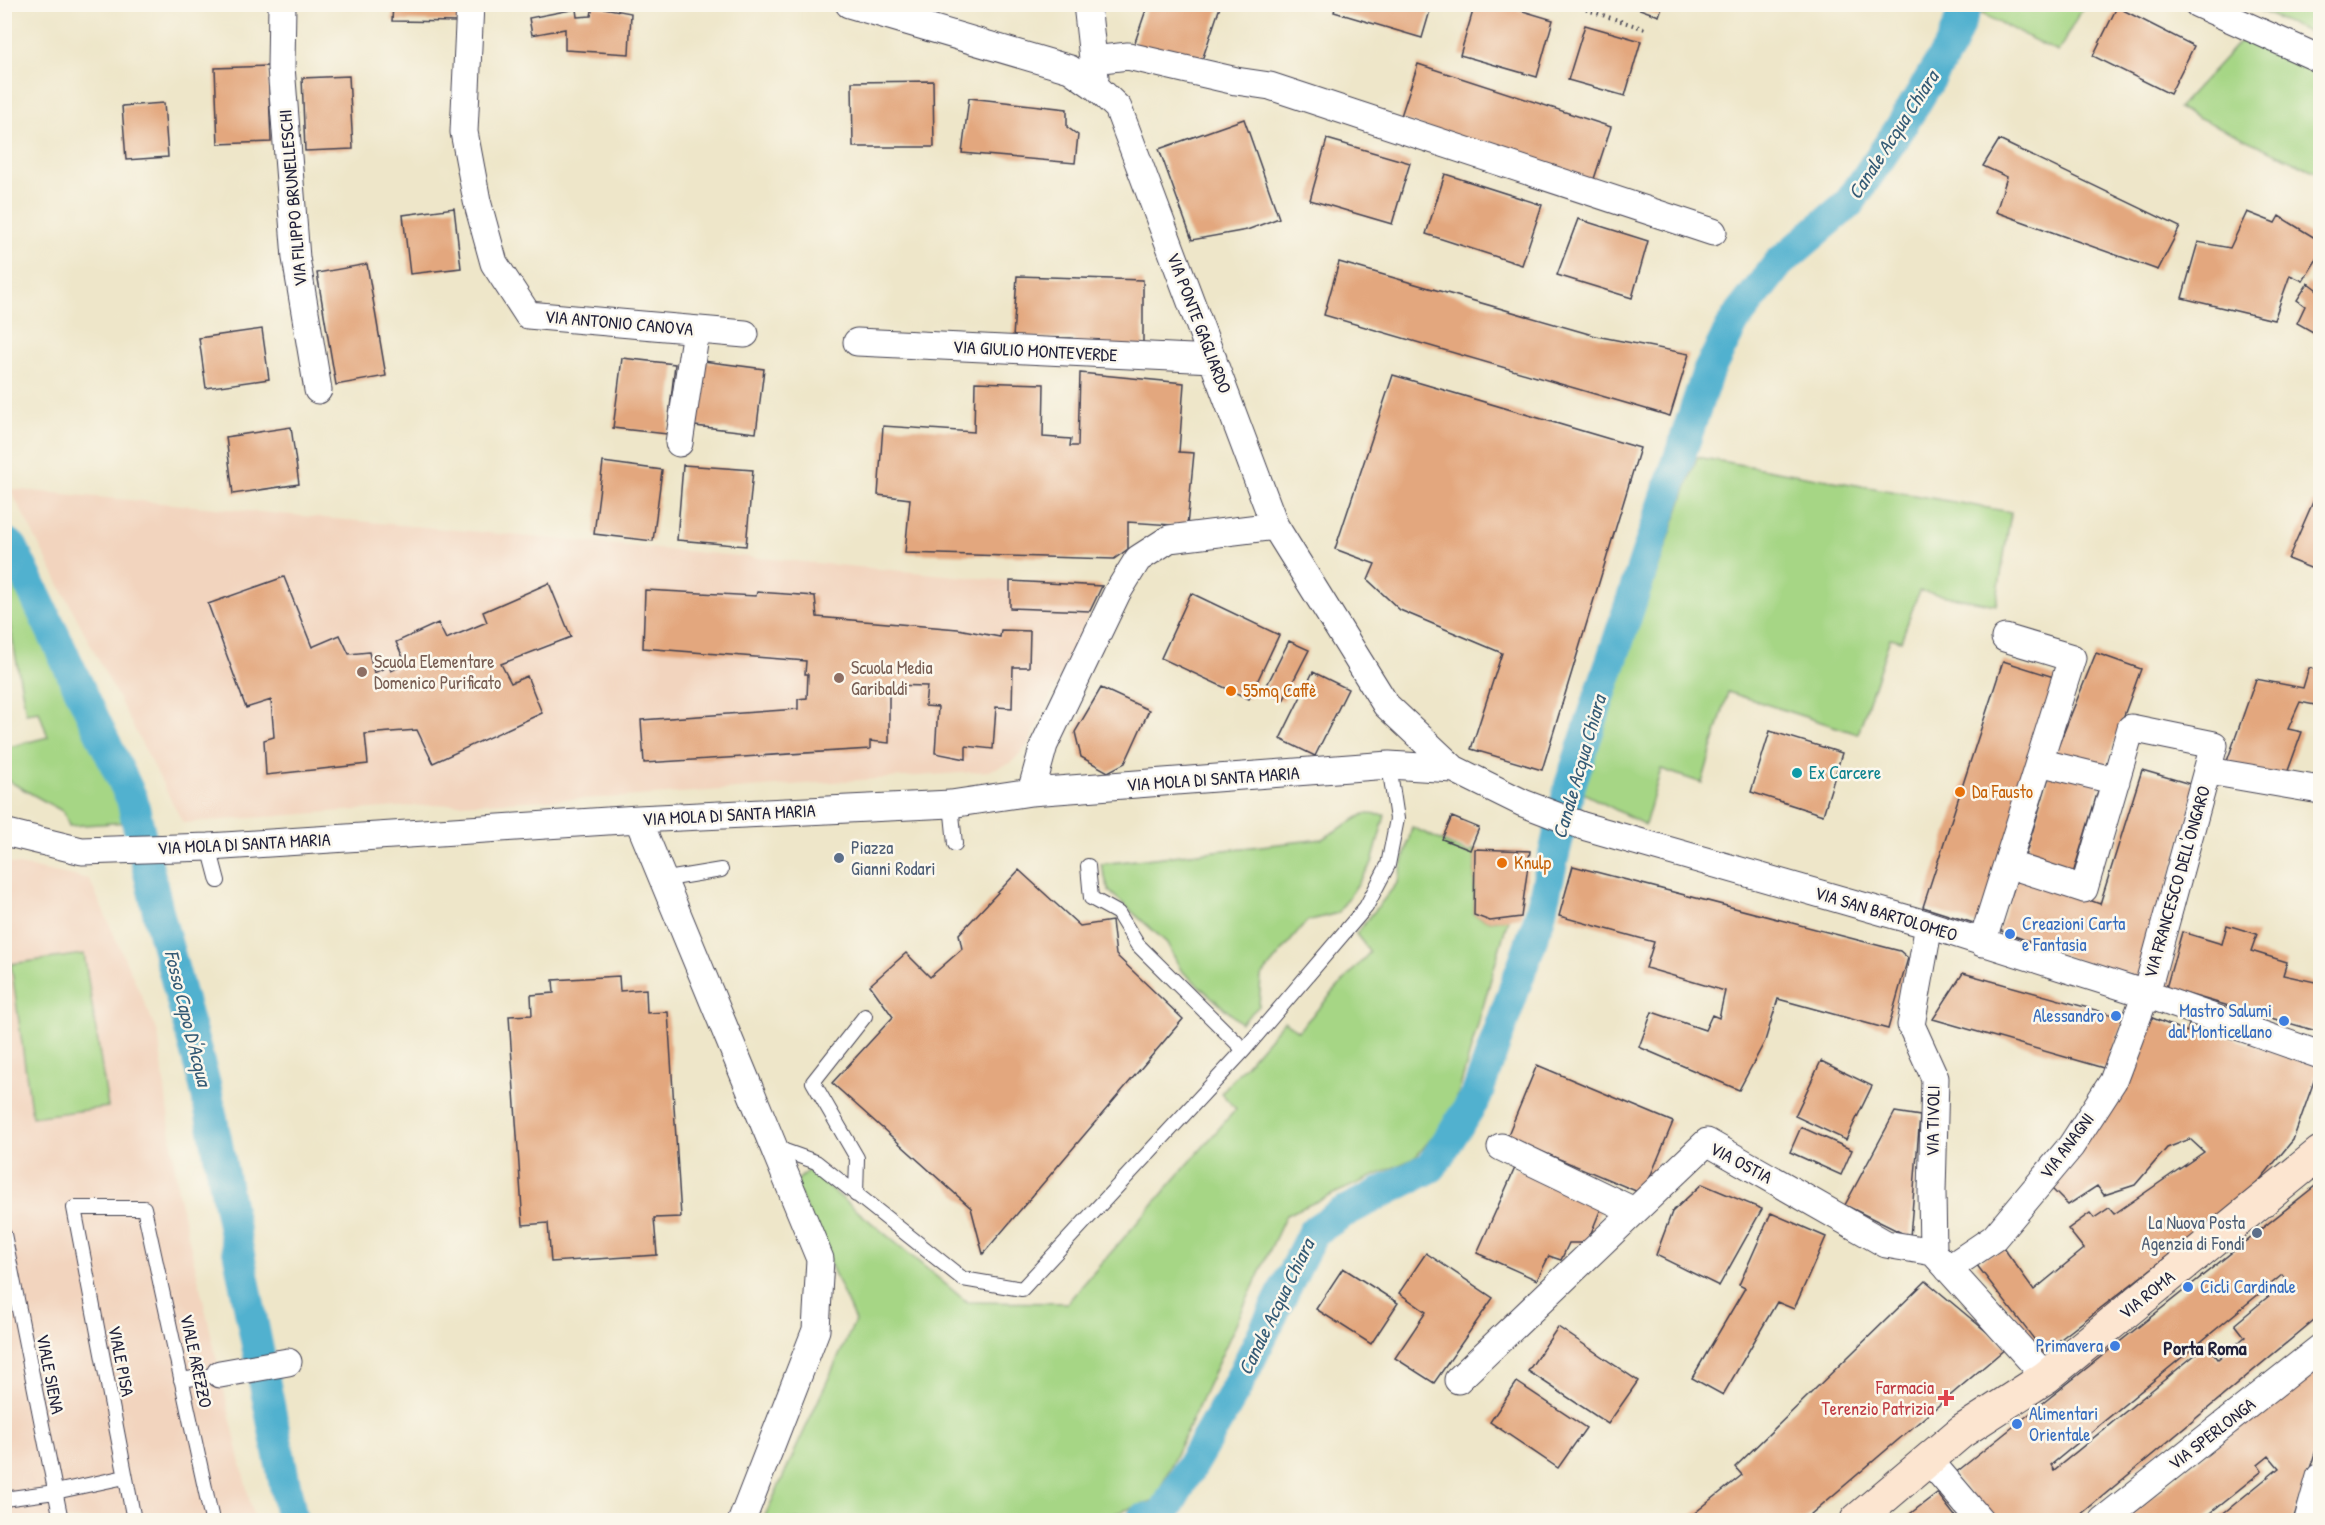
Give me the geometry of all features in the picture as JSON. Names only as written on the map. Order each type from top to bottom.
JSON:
[{"type":"street","name":"VIA FILIPPO BRUNELLESCHI","points":[[282,4],[281,67],[296,258],[318,390]]},
{"type":"street","name":"VIA ANTONIO CANOVA","points":[[470,4],[464,132],[475,190],[494,263],[528,315],[745,334]]},
{"type":"street","name":"VIA PONTE GAGLIARDO","points":[[849,4],[1070,69],[1096,87],[1118,108],[1275,526],[1386,705],[1454,769]]},
{"type":"street","points":[[1087,4],[1096,87]]},
{"type":"street","points":[[2198,4],[2320,59]]},
{"type":"street","points":[[1093,60],[1128,56],[1236,81],[1270,86],[1713,232]]},
{"type":"street","points":[[679,443],[696,330]]},
{"type":"street","name":"VIA GIULIO MONTEVERDE","points":[[857,342],[1213,359]]},
{"type":"street","points":[[1031,792],[1044,744],[1117,593],[1138,559],[1169,539],[1275,526]]},
{"type":"street","points":[[1982,943],[2072,658],[2004,638]]},
{"type":"street","name":"VIA FRANCESCO DELL'ONGARO","points":[[2116,781],[2131,728],[2214,745],[2209,771],[2146,994]]},
{"type":"street","points":[[2007,864],[2084,889],[2116,781],[2039,762]]},
{"type":"street","name":"VIA MOLA DI SANTA MARIA","points":[[4,832],[82,851],[209,847],[638,819],[951,804],[1031,792],[1389,765],[1454,769]]},
{"type":"street","name":"VIA SAN BARTOLOMEO","points":[[1454,769],[1523,803],[1583,826],[1929,925],[2146,994],[2320,1055]]},
{"type":"street","points":[[2209,771],[2320,790]]},
{"type":"street","points":[[638,819],[656,881],[773,1147],[819,1259],[816,1330],[742,1521]]},
{"type":"street","name":"VIA TIVOLI","points":[[1929,925],[1911,1025],[1935,1078],[1932,1192],[1941,1261]]},
{"type":"street","name":"VIA ANAGNI","points":[[1941,1261],[1994,1238],[2071,1146],[2113,1081],[2146,994]]},
{"type":"street","name":"VIA OSTIA","points":[[1458,1380],[1707,1142],[1886,1244],[1941,1261]]},
{"type":"street","points":[[1501,1147],[1634,1211]]},
{"type":"street","name":"VIA ROMA","points":[[1857,1521],[1961,1432],[2046,1377],[2320,1153]]},
{"type":"street","points":[[1941,1261],[2046,1377]]},
{"type":"street","name":"VIA SPERLONGA","points":[[2103,1521],[2320,1348]]},
{"type":"street","points":[[220,1374],[288,1362]]},
{"type":"street","points":[[1929,1460],[1980,1521]]},
{"type":"street","points":[[2308,1521],[2320,1477]]},
{"type":"lane","points":[[773,1147],[816,1162],[963,1279],[1022,1290],[1244,1050],[1366,907],[1388,865],[1397,819],[1389,765]]},
{"type":"lane","points":[[951,804],[955,844]]},
{"type":"lane","points":[[209,847],[218,881]]},
{"type":"lane","points":[[1089,866],[1090,898],[1118,913],[1137,944],[1244,1050]]},
{"type":"lane","points":[[656,881],[721,870]]},
{"type":"lane","points":[[856,1195],[857,1158],[813,1082],[865,1016]]},
{"type":"lane","name":"VIALE AREZZO","points":[[74,1208],[144,1208],[212,1521]]},
{"type":"lane","name":"VIALE PISA","points":[[74,1208],[134,1521]]},
{"type":"lane","name":"VIALE SIENA","points":[[4,1234],[61,1521]]},
{"type":"lane","points":[[181,1380],[220,1374]]},
{"type":"lane","points":[[4,1499],[55,1492],[125,1477]]},
{"type":"path","points":[[1569,4],[1645,29]]},
{"type":"shaded area","name":"Scuola Elementare Domenico Purificato","points":[[10,489],[1010,581],[1010,608],[1090,611],[1028,745],[1011,763],[988,771],[624,797],[410,806],[183,823]]},
{"type":"shaded area","points":[[4,862],[89,879],[158,1033],[178,1192],[254,1520],[5,1520]]},
{"type":"green space","points":[[1979,4],[2084,5],[2058,52],[1976,11]]},
{"type":"green space","points":[[2247,5],[2320,5],[2320,37]]},
{"type":"green space","points":[[2243,38],[2320,75],[2320,174],[2178,108]]},
{"type":"green space","points":[[1697,457],[2011,512],[1996,605],[1919,591],[1901,641],[1890,638],[1858,734],[1728,692],[1702,783],[1661,769],[1645,825],[1581,792]]},
{"type":"green space","points":[[13,568],[129,822],[69,826],[64,812],[5,779],[5,748],[48,737],[39,711],[26,713],[5,598],[5,571]]},
{"type":"green space","points":[[1364,814],[1385,815],[1372,863],[1338,913],[1307,921],[1261,977],[1259,1006],[1241,1023],[1181,970],[1167,943],[1109,891],[1101,864],[1322,839]]},
{"type":"green space","points":[[1412,827],[1468,853],[1475,849],[1474,915],[1490,921],[1508,919],[1453,1112],[1415,1158],[1286,1215],[1155,1500],[1111,1515],[1106,1520],[763,1520],[855,1321],[795,1183],[808,1170],[967,1302],[1067,1303],[1236,1109],[1221,1093],[1284,1021],[1298,1031],[1370,952],[1356,934],[1398,882]]},
{"type":"green space","points":[[84,954],[108,1107],[32,1117],[11,964]]},
{"type":"building","points":[[306,4],[351,4],[351,8]]},
{"type":"building","points":[[393,4],[460,4],[459,22],[392,21]]},
{"type":"building","points":[[1148,4],[1221,4],[1200,66],[1134,45]]},
{"type":"building","points":[[1336,4],[1432,4],[1422,38],[1334,12]]},
{"type":"building","points":[[1475,4],[1499,4],[1553,20],[1537,77],[1460,55]]},
{"type":"building","points":[[1626,4],[1663,4],[1659,16]]},
{"type":"building","points":[[593,6],[631,13],[629,54],[565,50],[565,29],[532,35],[529,18],[576,9],[577,17],[591,16]]},
{"type":"building","points":[[2117,7],[2194,46],[2170,94],[2093,56]]},
{"type":"building","points":[[1585,25],[1641,41],[1625,96],[1568,80]]},
{"type":"building","points":[[1418,64],[1611,127],[1593,182],[1400,119]]},
{"type":"building","points":[[268,66],[271,142],[218,144],[215,68]]},
{"type":"building","points":[[349,76],[353,149],[305,151],[302,78]]},
{"type":"building","points":[[933,81],[934,147],[853,147],[852,82]]},
{"type":"building","points":[[969,98],[1067,109],[1067,127],[1078,135],[1075,163],[962,153]]},
{"type":"building","points":[[164,103],[168,157],[126,160],[122,106]]},
{"type":"building","points":[[1244,119],[1279,218],[1247,230],[1192,240],[1159,149]]},
{"type":"building","points":[[1327,139],[1410,163],[1392,224],[1310,200]]},
{"type":"building","points":[[1999,140],[2180,227],[2158,270],[1996,212],[2007,177],[1983,166]]},
{"type":"building","points":[[1445,174],[1542,205],[1522,265],[1426,234]]},
{"type":"building","points":[[454,208],[461,268],[410,274],[403,215]]},
{"type":"building","points":[[2247,212],[2275,223],[2279,216],[2320,241],[2320,254],[2303,281],[2290,275],[2274,320],[2182,298],[2198,242],[2230,248]]},
{"type":"building","points":[[1578,219],[1648,241],[1632,298],[1557,275]]},
{"type":"building","points":[[1339,262],[1596,336],[1689,354],[1670,416],[1324,315]]},
{"type":"building","points":[[367,264],[386,376],[336,385],[317,273]]},
{"type":"building","points":[[1017,276],[1143,280],[1143,351],[1081,348],[1072,338],[1013,338]]},
{"type":"building","points":[[2308,283],[2320,292],[2320,336],[2297,323],[2305,306],[2297,300]]},
{"type":"building","points":[[262,329],[269,379],[206,388],[199,338]]},
{"type":"building","points":[[622,358],[675,364],[667,434],[613,428]]},
{"type":"building","points":[[703,361],[764,369],[756,433],[695,426]]},
{"type":"building","points":[[1080,373],[1184,383],[1179,452],[1194,453],[1187,526],[1128,522],[1128,549],[1114,559],[905,553],[910,499],[878,495],[883,426],[974,432],[975,382],[1044,384],[1043,437],[1071,439],[1070,446],[1078,446]]},
{"type":"building","points":[[1393,375],[1640,448],[1542,770],[1471,749],[1502,653],[1400,610],[1368,580],[1375,564],[1335,549]]},
{"type":"building","points":[[291,427],[299,484],[233,494],[226,437]]},
{"type":"building","points":[[603,462],[662,470],[653,541],[594,534]]},
{"type":"building","points":[[683,465],[753,470],[746,546],[677,540]]},
{"type":"building","points":[[2313,502],[2320,505],[2320,572],[2288,559]]},
{"type":"building","points":[[284,577],[312,647],[340,635],[349,654],[369,652],[374,673],[389,666],[391,671],[406,664],[396,642],[438,623],[446,639],[487,622],[483,612],[549,583],[571,637],[501,664],[511,683],[527,676],[542,713],[433,763],[417,730],[365,734],[368,764],[266,775],[264,740],[274,737],[271,700],[246,708],[208,604]]},
{"type":"building","points":[[1010,581],[1102,586],[1090,611],[1010,608]]},
{"type":"building","points":[[645,590],[756,596],[757,592],[815,596],[817,617],[958,629],[1000,637],[1001,630],[1030,631],[1029,667],[1013,667],[1012,708],[996,707],[993,749],[966,746],[966,759],[935,753],[938,707],[925,706],[927,686],[889,685],[889,743],[870,741],[870,749],[644,763],[641,720],[798,709],[798,699],[807,698],[808,674],[805,674],[806,661],[643,648]]},
{"type":"building","points":[[1191,593],[1279,635],[1249,699],[1161,658]]},
{"type":"building","points":[[1289,641],[1309,650],[1283,701],[1264,691]]},
{"type":"building","points":[[2096,653],[2141,669],[2103,773],[2053,759]]},
{"type":"building","points":[[2003,661],[2060,679],[1980,925],[1923,907]]},
{"type":"building","points":[[2309,668],[2320,670],[2320,706],[2300,702],[2288,729],[2302,732],[2285,779],[2226,764],[2256,679],[2303,688]]},
{"type":"building","points":[[1313,672],[1348,689],[1315,756],[1280,739]]},
{"type":"building","points":[[1101,688],[1149,710],[1125,763],[1108,772],[1081,757],[1075,732]]},
{"type":"building","name":"Ex Carcere","points":[[1770,731],[1842,753],[1823,815],[1751,792]]},
{"type":"building","points":[[2051,770],[2100,784],[2072,877],[2023,863]]},
{"type":"building","points":[[2142,770],[2197,786],[2141,978],[2081,961],[1999,930],[2019,874],[2100,904]]},
{"type":"building","points":[[1452,817],[1479,828],[1470,850],[1442,839]]},
{"type":"building","points":[[1475,849],[1530,851],[1521,917],[1490,921],[1474,915]]},
{"type":"building","points":[[1573,866],[1900,951],[1908,958],[1888,1029],[1778,999],[1765,1041],[1739,1090],[1639,1047],[1652,1012],[1705,1030],[1712,1015],[1719,1018],[1725,991],[1646,968],[1654,942],[1559,916]]},
{"type":"building","points":[[1019,870],[1080,926],[1112,921],[1116,955],[1183,1019],[983,1254],[971,1208],[832,1083],[893,1017],[870,985],[906,953],[930,977],[962,949],[959,934]]},
{"type":"building","points":[[2227,925],[2257,934],[2251,951],[2287,962],[2283,975],[2320,983],[2320,1032],[2166,988],[2182,932],[2222,944]]},
{"type":"building","points":[[1963,973],[2124,1018],[2107,1069],[1933,1019]]},
{"type":"building","points":[[619,976],[620,991],[646,989],[647,1013],[668,1012],[681,1217],[654,1218],[657,1255],[551,1262],[548,1223],[523,1225],[509,1016],[532,1015],[531,995],[554,993],[553,980]]},
{"type":"building","points":[[2150,1017],[2187,1032],[2189,1024],[2319,1067],[2293,1140],[2249,1193],[2044,1352],[1976,1264],[2003,1247],[2034,1290],[2084,1249],[2068,1229],[2090,1213],[2094,1218],[2109,1208],[2114,1214],[2204,1152],[2190,1139],[2167,1148],[2135,1185],[2104,1195],[2097,1186],[2068,1205],[2049,1186]]},
{"type":"building","points":[[1821,1061],[1872,1086],[1846,1140],[1795,1116]]},
{"type":"building","points":[[1537,1065],[1673,1122],[1643,1194],[1507,1137]]},
{"type":"building","points":[[1895,1112],[1920,1116],[1910,1237],[1845,1205]]},
{"type":"building","points":[[1801,1127],[1852,1150],[1841,1175],[1790,1152]]},
{"type":"building","points":[[1515,1168],[1602,1206],[1587,1243],[1569,1243],[1561,1260],[1549,1256],[1537,1280],[1477,1253]]},
{"type":"building","points":[[2320,1182],[2320,1315],[2074,1520],[1991,1520],[1954,1474]],"holes":[[[2282,1275],[2287,1281],[2235,1324],[2245,1337],[2218,1359],[2207,1345],[2054,1470],[2051,1465]]]},
{"type":"building","points":[[1702,1184],[1762,1209],[1719,1286],[1656,1255],[1672,1212]]},
{"type":"building","points":[[1771,1213],[1826,1237],[1794,1309],[1777,1302],[1723,1395],[1692,1378],[1745,1288],[1739,1285]]},
{"type":"building","points":[[1426,1253],[1493,1298],[1434,1383],[1395,1358],[1426,1312],[1399,1293]]},
{"type":"building","points":[[1343,1268],[1398,1303],[1371,1344],[1316,1309]]},
{"type":"building","points":[[1926,1281],[2006,1348],[1804,1520],[1686,1520],[1742,1475],[1735,1467]]},
{"type":"building","points":[[1558,1327],[1638,1381],[1608,1424],[1528,1371]]},
{"type":"building","points":[[2320,1362],[2320,1438],[2293,1520],[2215,1520],[2279,1468],[2269,1456],[2258,1465],[2262,1471],[2201,1520],[2125,1520]]},
{"type":"building","points":[[1517,1382],[1586,1428],[1558,1468],[1490,1422]]},
{"type":"building","points":[[1937,1493],[1958,1520],[1902,1520]]},
{"type":"waterway","name":"Canale Acqua Chiara","points":[[1142,1520],[1162,1516],[1235,1390],[1313,1232],[1342,1213],[1431,1167],[1476,1097],[1539,919],[1570,785],[1707,374],[1735,320],[1779,263],[1849,203],[1897,133],[1950,46],[1967,4]]},
{"type":"waterway","name":"Fosso Capo D'Acqua","points":[[4,542],[12,547],[132,799],[160,920],[205,1085],[292,1520]]},
{"type":"place","name":"Scuola Elementare Domenico Purificato","points":[[362,672]]},
{"type":"place","name":"Scuola Media Garibaldi","points":[[839,678]]},
{"type":"place","name":"55mq Caffè","points":[[1231,691]]},
{"type":"place","name":"Ex Carcere","points":[[1797,773]]},
{"type":"place","name":"Da Fausto","points":[[1960,792]]},
{"type":"place","name":"Piazza Gianni Rodari","points":[[839,858]]},
{"type":"place","name":"Knulp","points":[[1502,863]]},
{"type":"place","name":"Creazioni Carta e Fantasia","points":[[2010,934]]},
{"type":"place","name":"Alessandro","points":[[2116,1016]]},
{"type":"place","name":"Mastro Salumi dal Monticellano","points":[[2284,1021]]},
{"type":"place","name":"La Nuova Posta Agenzia di Fondi","points":[[2257,1233]]},
{"type":"place","name":"Cicli Cardinale","points":[[2188,1287]]},
{"type":"place","name":"Primavera","points":[[2115,1346]]},
{"type":"place","name":"Farmacia Terenzio Patrizia","points":[[1946,1398]]},
{"type":"place","name":"Alimentari Orientale","points":[[2017,1424]]},
{"type":"district","name":"Porta Roma","points":[[2205,1348]]}]
